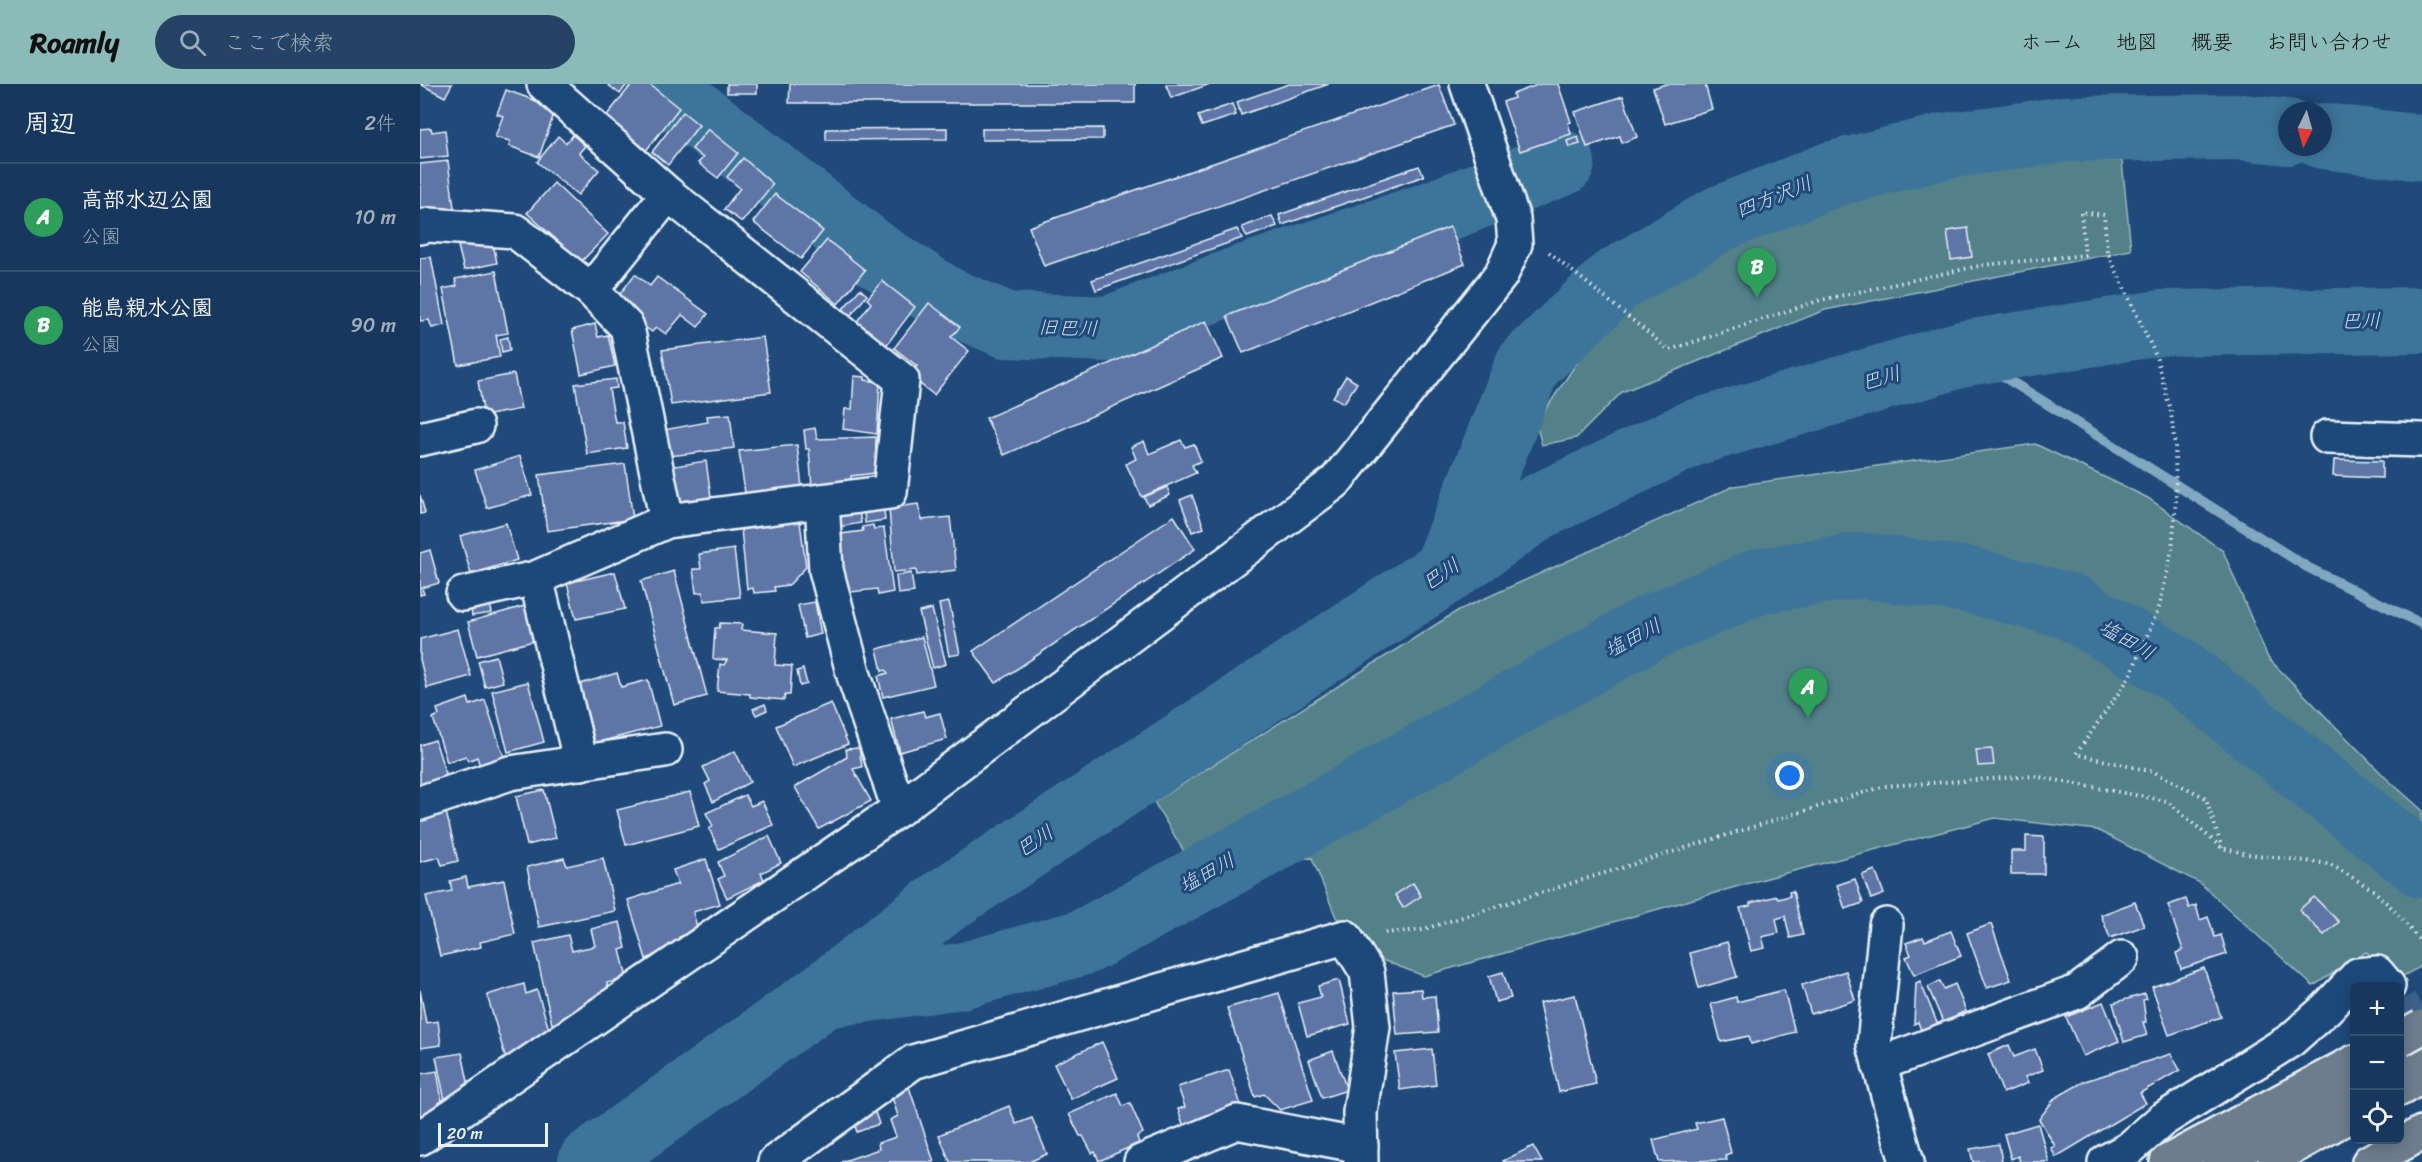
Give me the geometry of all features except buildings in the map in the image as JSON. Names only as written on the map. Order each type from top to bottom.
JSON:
[{"type":"highway","points":[[2404,1037],[2422,1027]]},
{"type":"highway","points":[[2404,1059],[2422,1049]]},
{"type":"highway","points":[[2167,1162],[2350,1065]]},
{"type":"highway","points":[[2404,1087],[2422,1076]]},
{"type":"highway","points":[[2219,1162],[2350,1090]]},
{"type":"highway","points":[[2266,1162],[2350,1116]]},
{"type":"highway","points":[[2369,1162],[2422,1133]]},
{"type":"street","points":[[463,594],[536,578],[667,521],[890,492],[902,380],[668,194],[544,84]]},
{"type":"street","points":[[420,1138],[899,809],[1335,482],[1501,275],[1515,244],[1513,219],[1467,84]]},
{"type":"street","points":[[591,290],[668,194]]},
{"type":"street","points":[[420,227],[429,225],[515,231],[591,290],[627,327],[667,521]]},
{"type":"street","points":[[420,440],[476,426]]},
{"type":"street","points":[[2327,437],[2422,440]]},
{"type":"street","points":[[822,501],[826,570],[854,676],[899,809]]},
{"type":"street","points":[[536,578],[581,763]]},
{"type":"street","points":[[420,803],[510,774],[665,750]]},
{"type":"street","points":[[1886,926],[1874,1045],[1906,1162]]},
{"type":"street","points":[[774,1162],[914,1062],[1345,937],[1367,972],[1373,1027],[1360,1112],[1361,1154],[1237,1122],[1141,1162]]},
{"type":"street","points":[[1879,1064],[2077,992],[2122,958]]},
{"type":"street","points":[[2351,982],[2358,975],[2377,973],[2384,982]]},
{"type":"street","points":[[2105,1162],[2129,1149],[2162,1120],[2291,1040],[2326,1009],[2350,984]]},
{"type":"path","points":[[1569,270],[1669,350],[1821,300],[1983,265],[2085,255],[2081,212],[2104,215],[2108,251],[2156,356],[2171,412],[2175,446],[2176,500],[2172,549],[2160,605],[2129,678],[2076,754],[2154,772],[2206,798],[2222,848]]},
{"type":"path","points":[[1345,937],[1420,930],[1885,786],[2034,776],[2167,801],[2222,848],[2248,854],[2330,864],[2373,890],[2422,943]]},
{"type":"green space","points":[[1959,158],[2122,161],[2131,250],[1825,310],[1622,392],[1576,438],[1542,445],[1536,424],[1574,367],[1636,285],[1752,215]]},
{"type":"green space","points":[[2035,444],[2148,498],[2223,551],[2268,658],[2386,778],[2422,810],[2422,966],[2403,976],[2366,952],[2313,986],[2200,883],[2097,830],[1995,818],[1760,880],[1424,976],[1369,955],[1336,917],[1312,858],[1191,863],[1154,802],[1459,610],[1734,486]]},
{"type":"waterway","name":"旧巴川","points":[[659,84],[876,255],[947,300],[1006,325],[1109,329],[1234,281],[1432,214],[1562,163]]},
{"type":"waterway","name":"四方沢川","points":[[1446,571],[1528,365],[1615,281],[1719,219],[1833,174],[1945,146],[2066,129],[2241,127],[2278,131]]},
{"type":"waterway","name":"四方沢川","points":[[2332,137],[2422,148]]},
{"type":"waterway","name":"巴川","points":[[591,1162],[824,995],[946,900],[1446,571],[1538,507],[1693,433],[1966,353],[2160,323],[2422,320]]},
{"type":"waterway","points":[[1966,353],[2307,567],[2422,624]]},
{"type":"waterway","name":"塩田川","points":[[824,995],[961,976],[1084,942],[1259,847],[1649,628],[1759,581],[1860,565],[1969,580],[2071,607],[2180,671],[2422,865]]},
{"type":"tunnel","points":[[2404,1008],[2422,1039]]},
{"type":"place","name":"能島親水公園","points":[[1757,298]]},
{"type":"place","name":"高部水辺公園","points":[[1808,718]]}]
